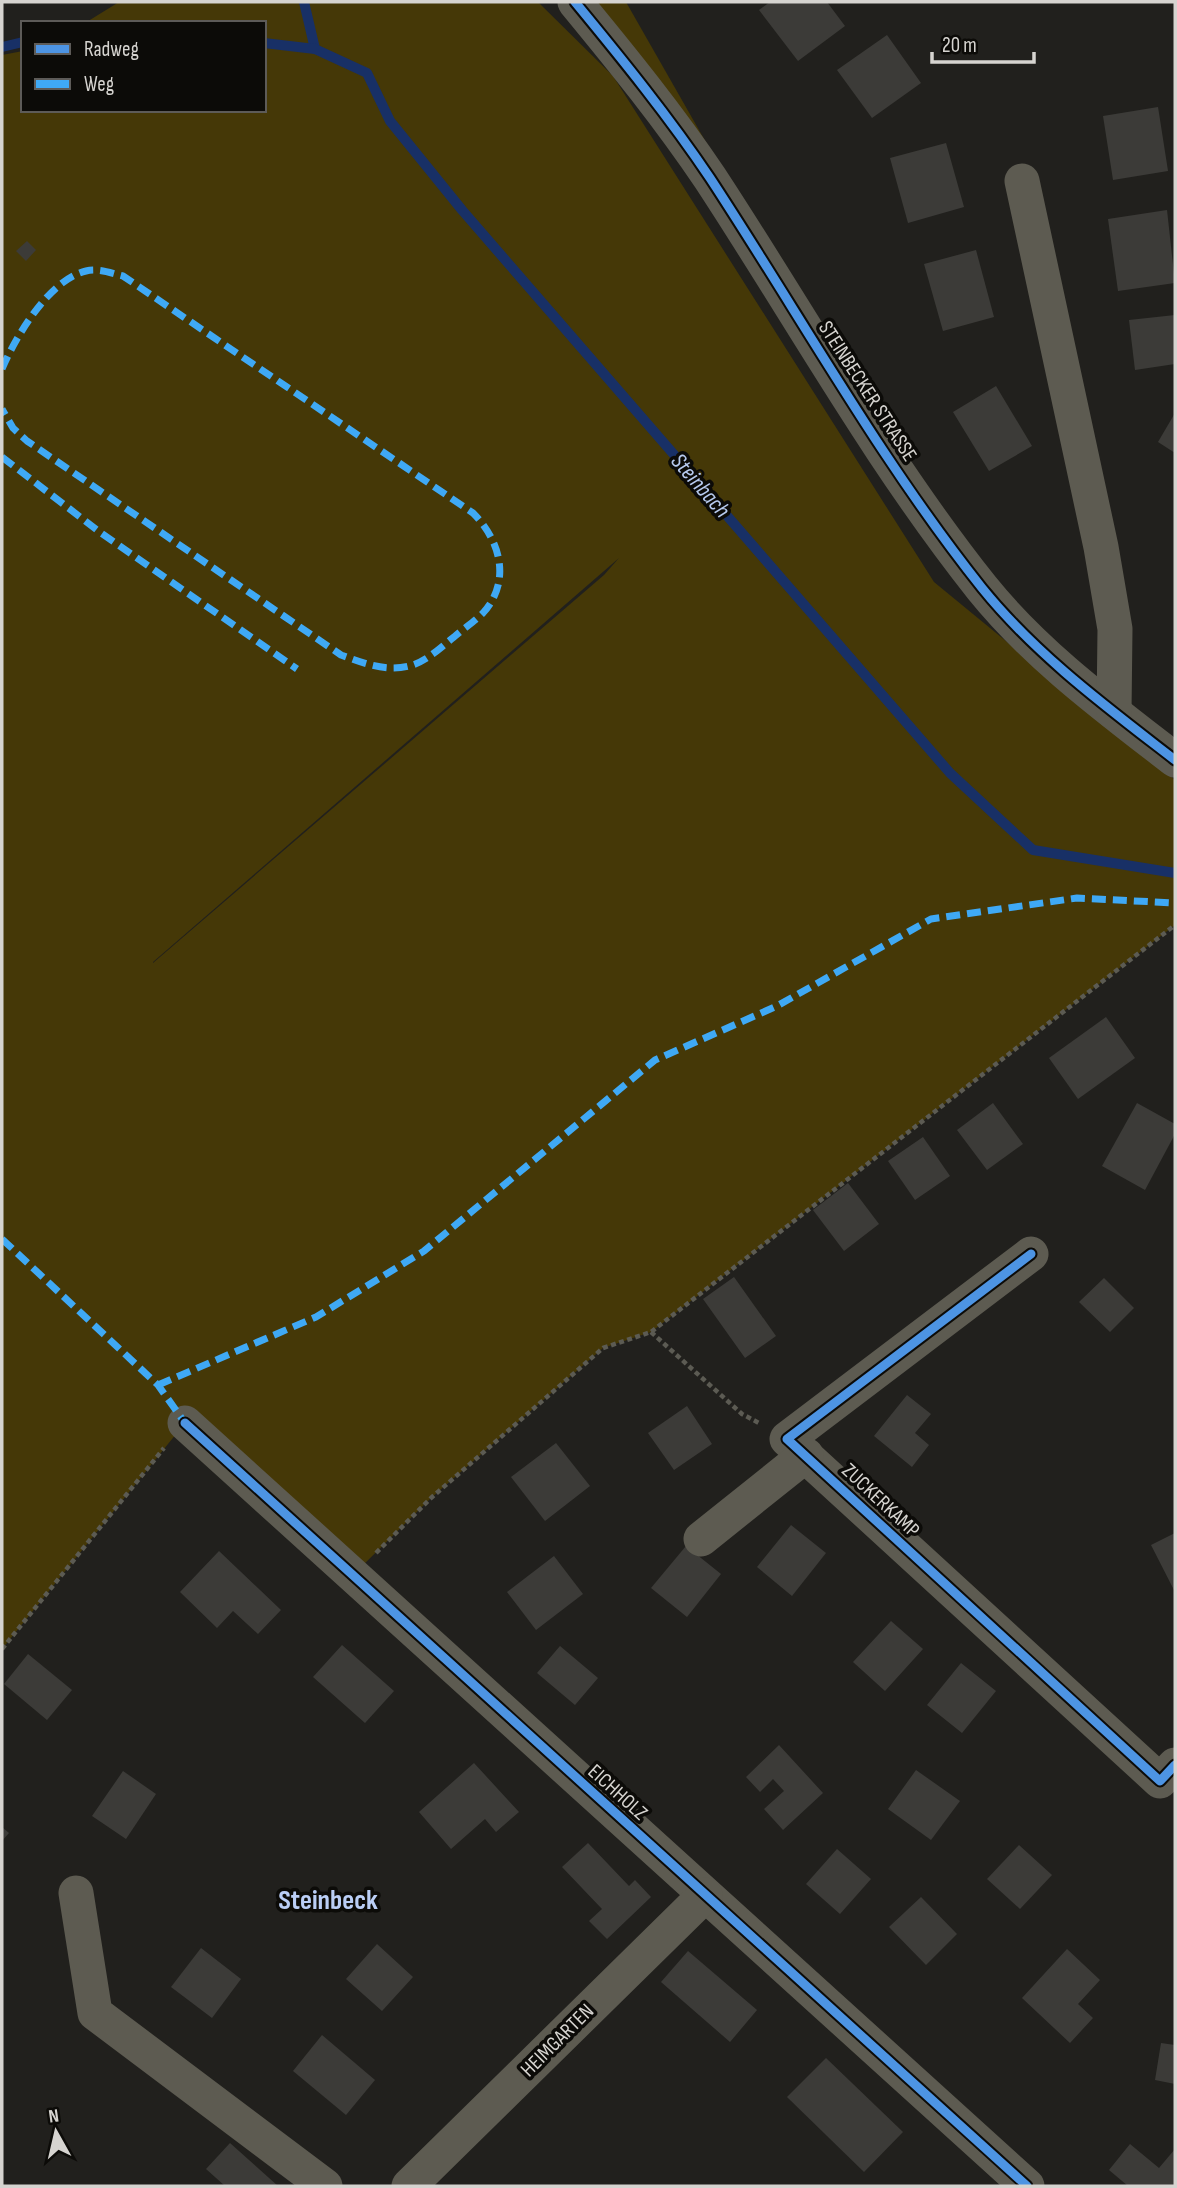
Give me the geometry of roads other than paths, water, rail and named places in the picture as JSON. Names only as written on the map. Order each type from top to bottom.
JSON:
[{"type":"street","name":"STEINBECKER STRASSE","points":[[575,2],[631,69],[709,176],[916,497],[983,589],[1040,649],[1175,760]]},
{"type":"street","points":[[1021,181],[1101,547],[1115,629],[1114,712]]},
{"type":"street","points":[[701,1539],[797,1447],[1031,1254]]},
{"type":"street","name":"EICHHOLZ","points":[[185,1423],[1027,2186]]},
{"type":"street","name":"ZUCKERKAMP","points":[[797,1447],[1160,1780],[1175,1765]]},
{"type":"street","points":[[76,1893],[95,2013],[324,2186]]},
{"type":"street","name":"HEIMGARTEN","points":[[409,2186],[705,1895]]},
{"type":"waterway","name":"Steinbach","points":[[304,2],[315,49]]},
{"type":"waterway","points":[[2,47],[21,42]]},
{"type":"waterway","name":"Steinbach","points":[[266,43],[315,49],[367,73],[390,121],[462,210],[950,773],[1033,850],[1175,873]]},
{"type":"district","name":"Steinbeck","points":[[328,1899]]}]
